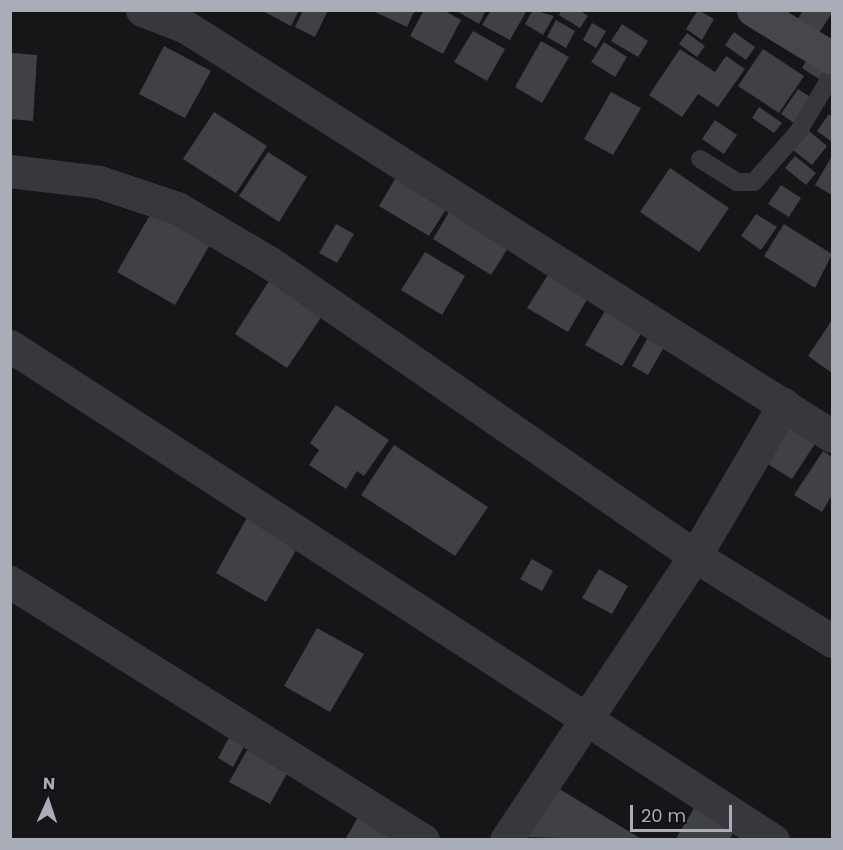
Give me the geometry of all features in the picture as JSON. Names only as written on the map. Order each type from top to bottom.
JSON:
[{"type":"main road","points":[[753,10],[832,58]]},
{"type":"street","points":[[142,10],[186,27],[832,436]]},
{"type":"street","points":[[10,171],[99,182],[177,208],[270,263],[695,556],[832,641]]},
{"type":"street","points":[[10,346],[774,840]]},
{"type":"street","points":[[506,840],[695,556],[784,404]]},
{"type":"street","points":[[10,582],[423,840]]},
{"type":"lane","points":[[700,159],[737,182],[754,182],[798,132],[832,75]]},
{"type":"building","points":[[261,10],[299,10],[291,26]]},
{"type":"building","points":[[303,10],[328,10],[315,37],[295,27]]},
{"type":"building","points":[[371,10],[415,10],[407,27]]},
{"type":"building","points":[[424,10],[443,10],[461,20],[443,54],[410,36]]},
{"type":"building","points":[[455,10],[486,10],[479,24]]},
{"type":"building","points":[[491,10],[527,10],[510,40],[482,25]]},
{"type":"building","points":[[533,10],[554,16],[543,35],[525,24]]},
{"type":"building","points":[[561,10],[579,10],[588,16],[580,28],[559,15]]},
{"type":"building","points":[[698,10],[714,19],[702,40],[686,29]]},
{"type":"building","points":[[803,10],[829,10],[832,13],[817,36],[796,22]]},
{"type":"building","points":[[556,20],[575,31],[566,48],[547,37]]},
{"type":"building","points":[[592,23],[606,31],[596,48],[583,40]]},
{"type":"building","points":[[622,24],[648,41],[638,57],[611,41]]},
{"type":"building","points":[[473,31],[505,49],[487,81],[454,62]]},
{"type":"building","points":[[734,32],[755,47],[746,60],[725,45]]},
{"type":"building","points":[[687,33],[705,46],[697,57],[679,44]]},
{"type":"building","points":[[541,41],[569,57],[542,103],[515,87]]},
{"type":"building","points":[[604,42],[627,57],[615,77],[591,62]]},
{"type":"building","points":[[164,46],[211,71],[185,118],[139,94]]},
{"type":"building","points":[[680,49],[715,72],[726,56],[745,69],[718,107],[698,94],[682,117],[649,95]]},
{"type":"building","points":[[763,49],[804,76],[779,113],[738,86]]},
{"type":"building","points":[[12,53],[37,55],[33,121],[10,119]]},
{"type":"building","points":[[807,59],[824,71],[819,79],[802,68]]},
{"type":"building","points":[[798,89],[816,101],[798,126],[781,114]]},
{"type":"building","points":[[611,92],[641,108],[613,155],[584,139]]},
{"type":"building","points":[[759,107],[782,123],[774,133],[752,118]]},
{"type":"building","points":[[214,112],[267,146],[236,193],[183,159]]},
{"type":"building","points":[[829,114],[832,117],[832,142],[817,131]]},
{"type":"building","points":[[715,120],[737,135],[724,154],[702,139]]},
{"type":"building","points":[[809,131],[827,146],[812,165],[793,150]]},
{"type":"building","points":[[268,152],[307,177],[279,222],[239,196]]},
{"type":"building","points":[[795,156],[816,173],[806,185],[785,168]]},
{"type":"building","points":[[832,156],[832,195],[815,185]]},
{"type":"building","points":[[670,168],[729,208],[699,252],[640,212]]},
{"type":"building","points":[[401,169],[452,200],[429,236],[379,206]]},
{"type":"building","points":[[781,185],[801,198],[789,217],[768,204]]},
{"type":"building","points":[[455,202],[515,237],[491,275],[433,239]]},
{"type":"building","points":[[154,208],[212,241],[175,305],[117,272]]},
{"type":"building","points":[[756,214],[777,227],[761,250],[741,236]]},
{"type":"building","points":[[336,224],[354,234],[337,263],[319,253]]},
{"type":"building","points":[[784,224],[832,254],[815,288],[764,256]]},
{"type":"building","points":[[425,252],[465,276],[442,315],[401,290]]},
{"type":"building","points":[[553,267],[592,291],[568,332],[527,308]]},
{"type":"building","points":[[269,281],[322,316],[287,368],[235,334]]},
{"type":"building","points":[[612,299],[649,320],[622,366],[585,345]]},
{"type":"building","points":[[832,320],[832,373],[808,356]]},
{"type":"building","points":[[651,332],[667,342],[648,375],[632,366]]},
{"type":"building","points":[[336,405],[389,440],[364,476],[357,471],[346,489],[309,465],[319,450],[310,443]]},
{"type":"building","points":[[796,417],[822,433],[792,479],[766,463]]},
{"type":"building","points":[[394,445],[488,507],[455,556],[361,495]]},
{"type":"building","points":[[823,451],[832,457],[832,495],[822,512],[794,495]]},
{"type":"building","points":[[248,516],[299,545],[266,602],[216,573]]},
{"type":"building","points":[[532,559],[553,571],[542,591],[520,579]]},
{"type":"building","points":[[599,569],[628,586],[612,614],[582,598]]},
{"type":"building","points":[[317,628],[364,654],[330,712],[284,686]]},
{"type":"building","points":[[231,734],[246,743],[233,767],[218,758]]},
{"type":"building","points":[[254,738],[294,761],[270,804],[229,782]]},
{"type":"building","points":[[553,785],[643,840],[522,837]]},
{"type":"building","points":[[700,798],[740,822],[729,840],[675,840]]},
{"type":"building","points":[[362,810],[414,840],[345,840]]}]
